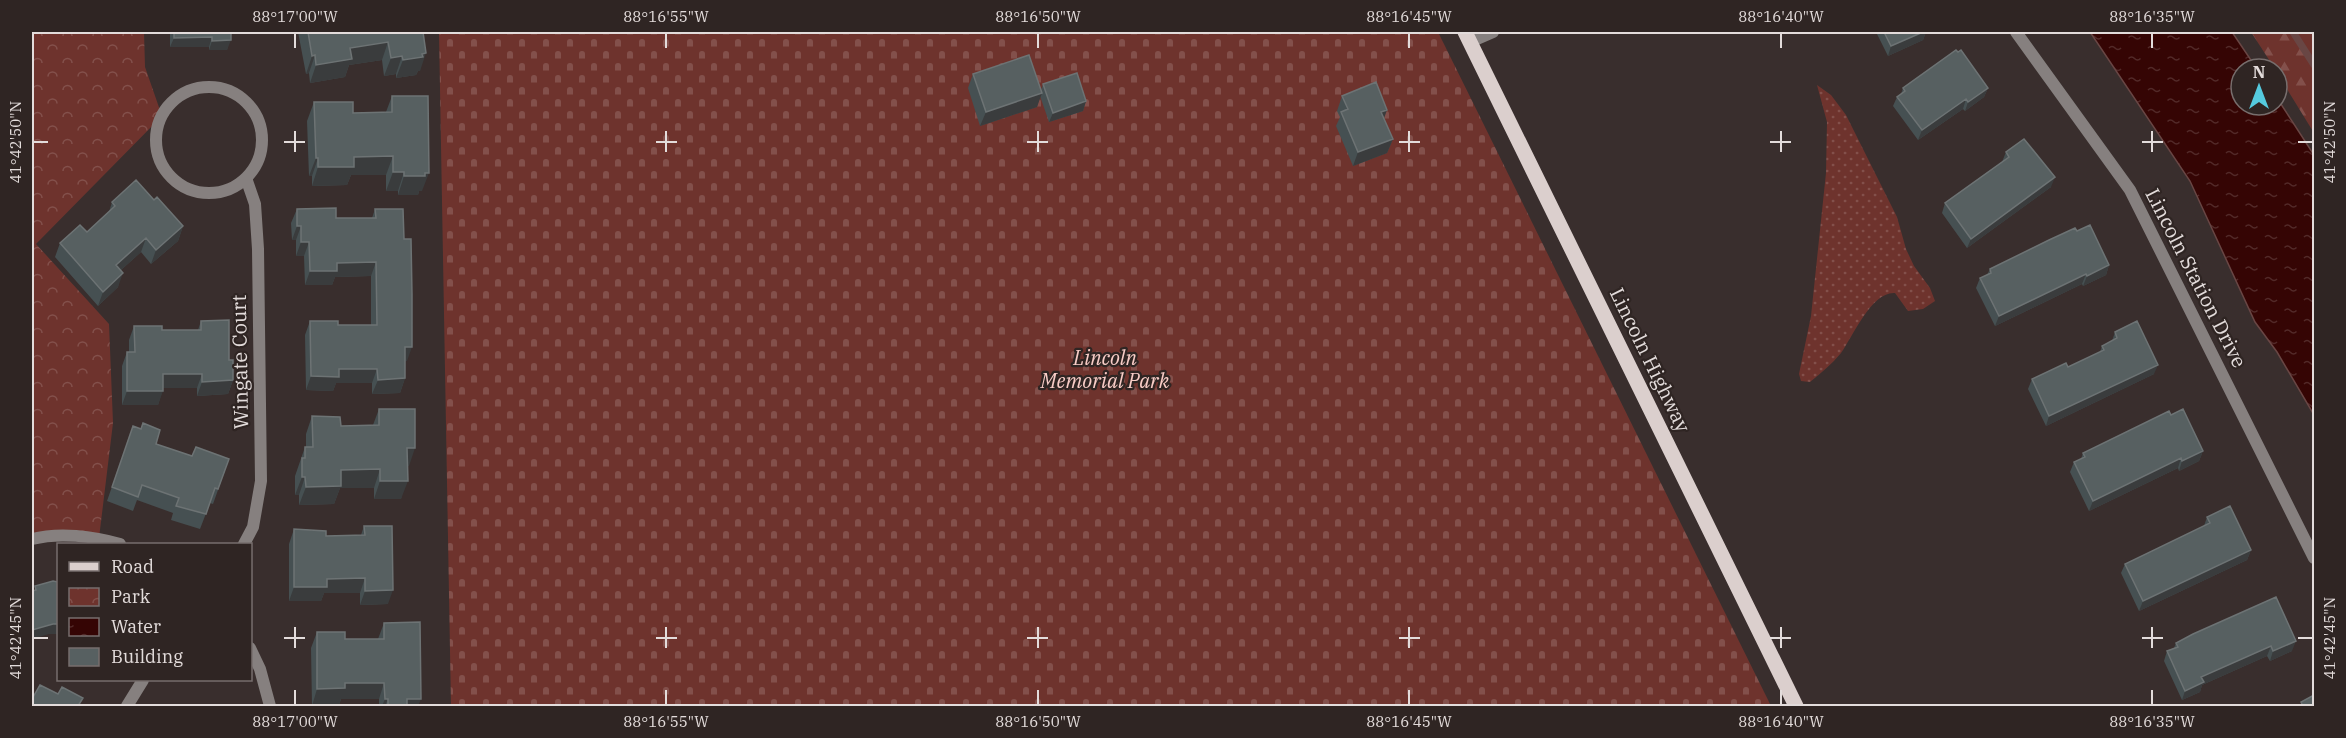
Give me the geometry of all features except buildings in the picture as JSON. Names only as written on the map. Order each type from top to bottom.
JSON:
[{"type":"main road","name":"Lincoln Highway","points":[[1468,37],[1796,706]]},
{"type":"street","points":[[1468,37],[1493,32]]},
{"type":"street","name":"Lincoln Station Drive","points":[[2016,32],[2130,190],[2314,558]]},
{"type":"street","points":[[208,87],[223,89],[246,102],[259,123],[262,138],[261,152],[246,178],[234,187],[213,193],[190,189],[177,182],[166,171],[159,158],[156,144],[157,130],[169,106],[185,94],[208,87]]},
{"type":"street","name":"Wingate Court","points":[[245,543],[253,527],[261,481],[258,249],[255,204],[246,178]]},
{"type":"street","points":[[32,539],[41,537],[99,538],[116,543]]},
{"type":"street","points":[[252,652],[260,669],[270,706]]},
{"type":"street","points":[[127,706],[142,681]]},
{"type":"green space","points":[[32,32],[144,32],[145,67],[162,116],[36,244],[109,324],[113,423],[99,538],[32,539]]},
{"type":"green space","name":"Lincoln Memorial Park","points":[[439,32],[1438,32],[1771,706],[451,706]]},
{"type":"green space","points":[[2251,32],[2314,32],[2314,133],[2289,92],[2289,57],[2267,57]]},
{"type":"green space","points":[[1817,85],[1831,95],[1846,115],[1897,217],[1906,249],[1914,266],[1930,288],[1935,301],[1923,309],[1908,311],[1895,293],[1887,294],[1879,299],[1864,316],[1841,353],[1810,382],[1801,381],[1799,374],[1811,316],[1826,173],[1827,122]]},
{"type":"water","points":[[2090,32],[2232,32],[2249,57],[2229,57],[2229,117],[2289,116],[2314,155],[2314,415],[2277,352],[2255,322],[2190,181]]},
{"type":"waterway","points":[[2293,32],[2314,65]]}]
